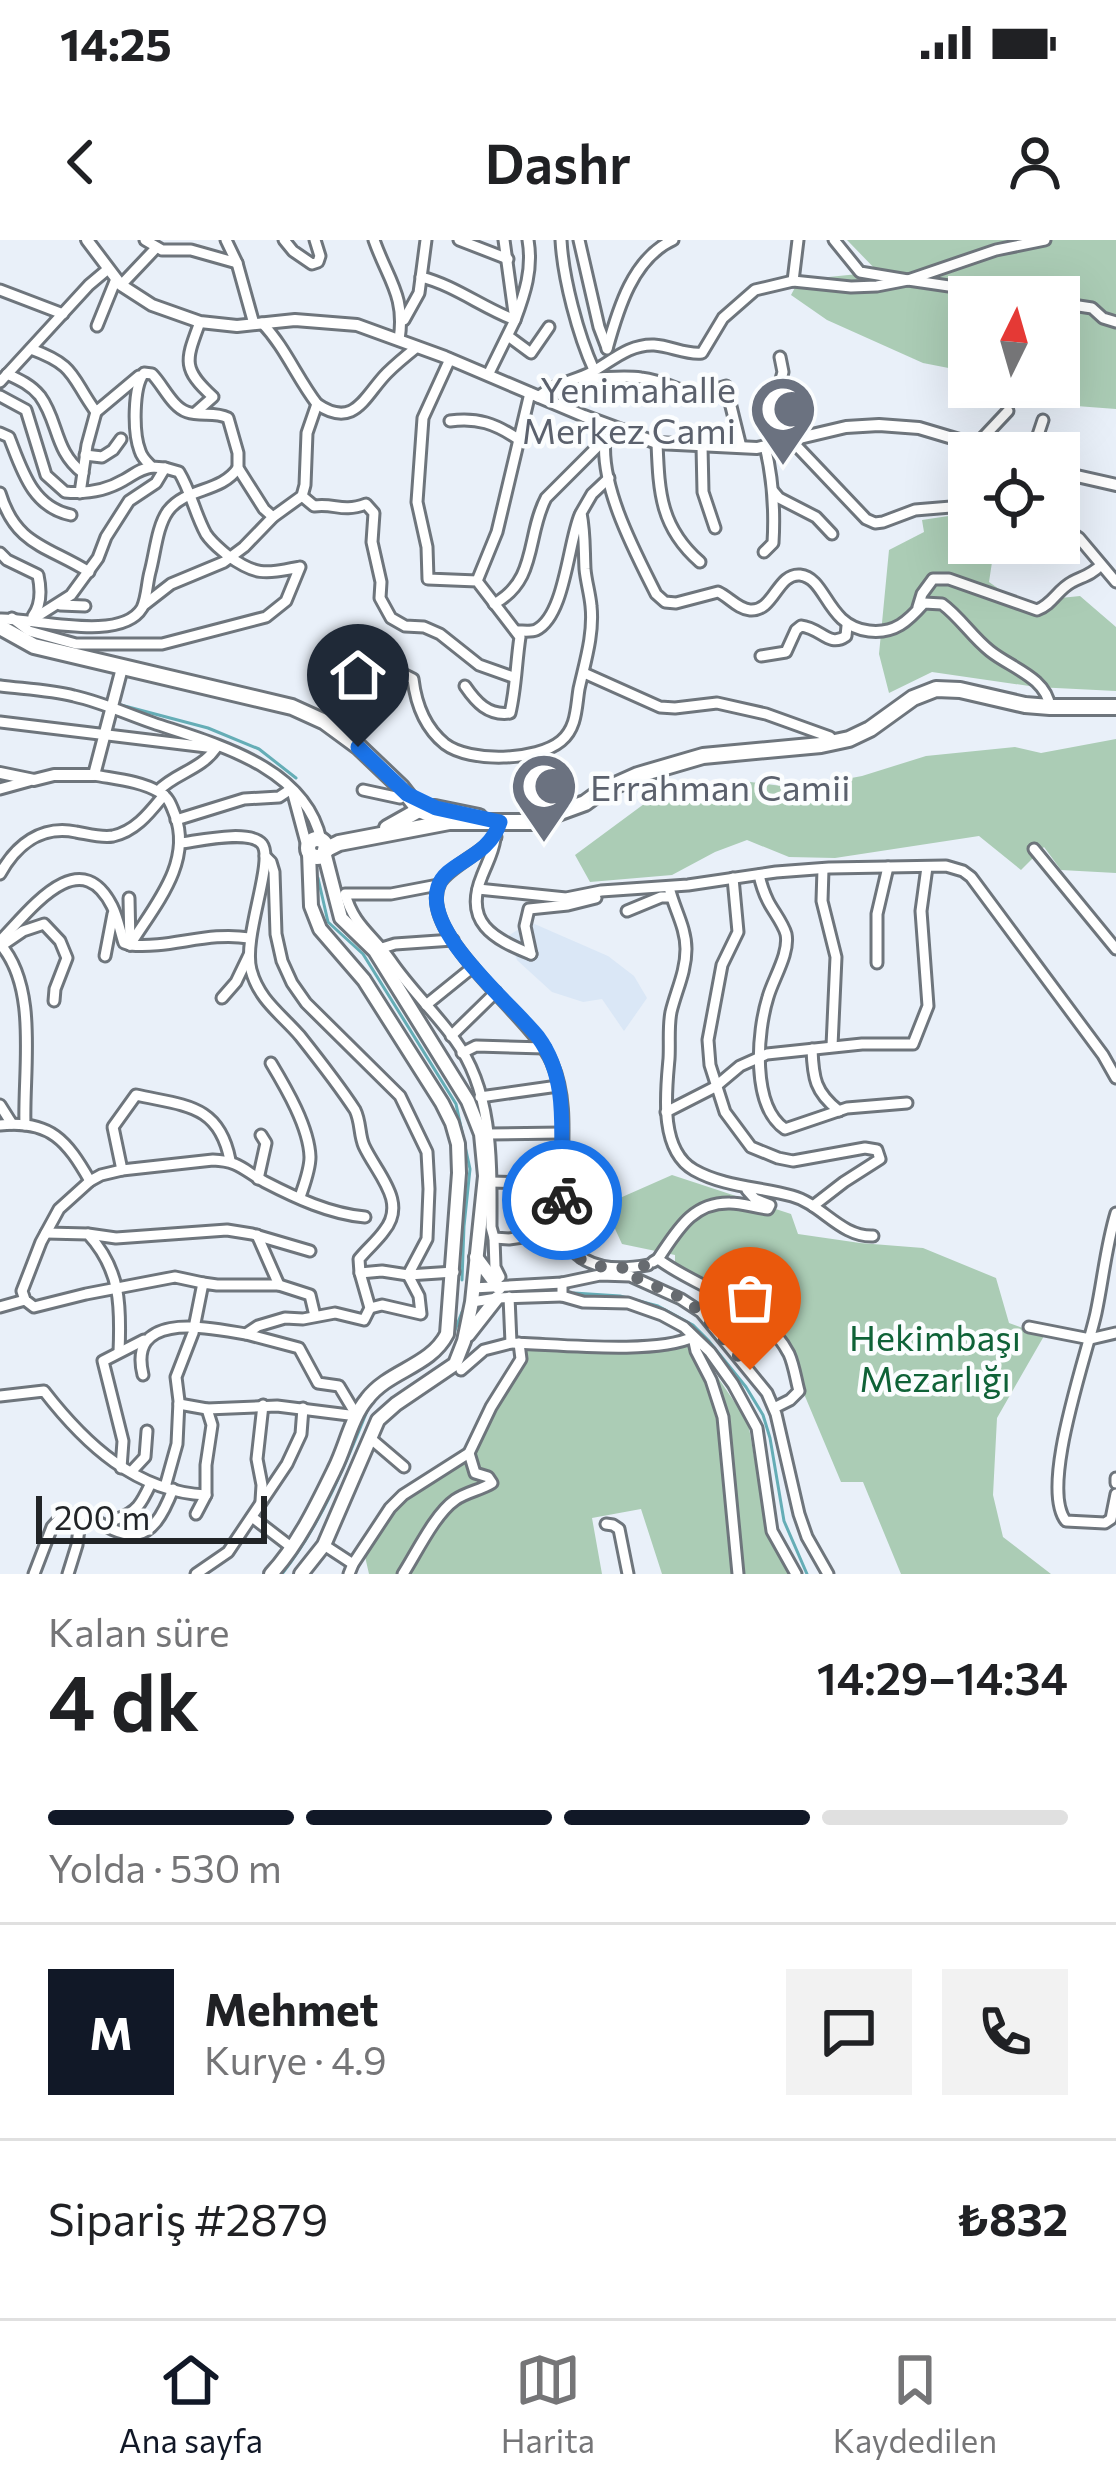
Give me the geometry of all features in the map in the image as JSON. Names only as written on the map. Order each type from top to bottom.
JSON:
[{"type":"main road","points":[[4,621],[34,646],[292,706],[325,722],[358,747],[407,794],[418,816]]},
{"type":"main road","points":[[563,811],[638,768],[705,750],[830,737],[864,723],[908,690],[932,683],[957,682],[1050,704]]},
{"type":"main road","points":[[418,816],[497,827],[533,822],[585,803],[638,775],[703,755],[849,740],[913,698],[936,689],[1025,705],[1116,702]]},
{"type":"main road","points":[[318,848],[393,834],[418,816],[497,827]]},
{"type":"main road","points":[[301,1574],[324,1545],[378,1420],[455,1364],[472,1295],[485,1176],[475,1116],[375,951],[341,918],[318,848]]},
{"type":"main road","points":[[271,1574],[335,1467],[368,1397],[440,1347],[449,1322],[454,1272],[460,1173],[452,1123],[364,980],[320,929],[310,906],[318,848]]},
{"type":"main road","points":[[464,1341],[501,1290],[476,1257]]},
{"type":"main road","points":[[452,1293],[460,1282],[468,1283],[472,1295]]},
{"type":"street","points":[[87,240],[115,278],[152,304],[200,322],[237,326],[295,320],[357,325],[488,375],[607,432],[657,443],[741,447],[879,424],[948,436]]},
{"type":"street","points":[[146,240],[159,249],[190,250],[237,262]]},
{"type":"street","points":[[4,378],[89,284],[115,278],[173,240]]},
{"type":"street","points":[[226,240],[258,324],[283,347],[299,380],[326,411],[343,413],[362,406],[381,378],[416,346]]},
{"type":"street","points":[[284,240],[312,264],[320,256],[315,240]]},
{"type":"street","points":[[374,240],[402,303],[399,340]]},
{"type":"street","points":[[381,259],[386,240]]},
{"type":"street","points":[[401,325],[419,293],[426,240]]},
{"type":"street","points":[[459,240],[508,259]]},
{"type":"street","points":[[504,240],[515,320]]},
{"type":"street","points":[[488,375],[528,286],[528,240]]},
{"type":"street","points":[[561,240],[562,267],[594,370]]},
{"type":"street","points":[[579,240],[599,327],[611,352]]},
{"type":"street","points":[[477,581],[497,532],[518,439],[534,395],[594,370],[611,352],[631,283],[644,259],[673,240]]},
{"type":"street","points":[[793,281],[798,240]]},
{"type":"street","points":[[834,240],[860,272],[948,286]]},
{"type":"street","points":[[611,352],[654,345],[702,353],[723,318],[754,290],[793,281],[877,286],[1037,241]]},
{"type":"street","points":[[421,277],[515,320]]},
{"type":"street","points":[[97,326],[115,278]]},
{"type":"street","points":[[0,290],[64,314]]},
{"type":"street","points":[[1080,306],[1116,322]]},
{"type":"street","points":[[195,413],[214,398],[194,380],[187,357],[200,322]]},
{"type":"street","points":[[508,336],[531,353],[548,327]]},
{"type":"street","points":[[31,349],[66,366],[96,412]]},
{"type":"street","points":[[780,357],[783,372],[778,390],[791,440],[850,504],[875,523],[915,510],[948,509]]},
{"type":"street","points":[[450,359],[423,418],[417,502],[428,580],[477,581]]},
{"type":"street","points":[[80,493],[96,412],[148,372],[177,406],[228,418],[238,468],[273,517]]},
{"type":"street","points":[[140,376],[136,420],[141,456],[152,467]]},
{"type":"street","points":[[578,377],[641,378],[688,393],[725,386],[741,447]]},
{"type":"street","points":[[4,378],[26,382],[38,393],[70,463],[83,473]]},
{"type":"street","points":[[0,396],[26,410],[46,475],[65,491],[80,493],[122,482],[152,467],[178,472],[207,536],[244,569],[301,569],[286,601],[266,617],[162,644],[76,644],[4,621]]},
{"type":"street","points":[[4,621],[84,627],[133,618],[171,584],[231,557],[302,496],[307,433],[316,404]]},
{"type":"street","points":[[985,432],[1009,411]]},
{"type":"street","points":[[450,422],[463,419],[498,426],[518,439]]},
{"type":"street","points":[[1039,432],[1043,419]]},
{"type":"street","points":[[607,432],[604,448],[624,526],[656,594],[665,602],[718,592],[753,611],[763,608],[796,574],[816,585],[848,626],[880,632],[898,628],[924,603],[942,604],[989,651],[1041,686],[1050,704]]},
{"type":"street","points":[[494,604],[509,596],[521,579],[546,498],[607,432]]},
{"type":"street","points":[[0,433],[9,437],[24,478],[45,503],[71,514]]},
{"type":"street","points":[[86,455],[102,458],[121,439]]},
{"type":"street","points":[[657,443],[665,515],[700,562]]},
{"type":"street","points":[[702,446],[704,492],[715,528]]},
{"type":"street","points":[[764,552],[773,543],[773,491],[765,446]]},
{"type":"street","points":[[30,621],[71,596],[129,501],[156,483],[165,468]]},
{"type":"street","points":[[144,605],[165,515],[177,501],[218,486],[238,468]]},
{"type":"street","points":[[1080,477],[1116,485]]},
{"type":"street","points":[[518,631],[534,632],[556,606],[574,529],[592,494],[610,478]]},
{"type":"street","points":[[773,491],[816,517],[832,534]]},
{"type":"street","points":[[0,493],[31,543],[89,572]]},
{"type":"street","points":[[302,496],[314,506],[348,510],[366,504],[374,513],[372,542],[380,598],[391,617],[405,626],[440,634],[479,665],[513,677]]},
{"type":"street","points":[[403,674],[413,679],[421,716],[447,746],[501,758],[529,754],[562,740],[574,723],[592,610],[581,513]]},
{"type":"street","points":[[1080,539],[1116,582]]},
{"type":"street","points":[[0,553],[38,575],[39,609],[30,621]]},
{"type":"street","points":[[917,612],[933,580],[949,579],[1037,610],[1101,565]]},
{"type":"street","points":[[465,686],[487,710],[510,713],[520,637],[477,581]]},
{"type":"street","points":[[56,604],[85,606]]},
{"type":"street","points":[[760,656],[786,652],[801,626],[812,627],[832,642],[846,636],[848,626]]},
{"type":"street","points":[[94,775],[122,668]]},
{"type":"street","points":[[584,673],[660,707],[717,703],[830,737]]},
{"type":"street","points":[[0,686],[113,704],[252,758],[291,789],[318,848]]},
{"type":"street","points":[[0,722],[221,748]]},
{"type":"street","points":[[0,874],[20,846],[49,831],[111,837],[133,828],[165,783],[221,748]]},
{"type":"street","points":[[0,773],[34,780]]},
{"type":"street","points":[[0,789],[54,775],[94,775],[168,798],[181,843],[176,869],[130,945]]},
{"type":"street","points":[[176,820],[244,799],[279,797],[291,789]]},
{"type":"street","points":[[363,790],[386,797],[407,794]]},
{"type":"street","points":[[497,827],[484,849],[438,885],[436,902],[452,940],[546,1048],[554,1066],[569,1248],[592,1265],[630,1268],[653,1262],[736,1301],[789,1354],[799,1391],[774,1408]]},
{"type":"street","points":[[497,827],[476,909],[488,930],[501,940],[531,954],[525,926],[530,909],[568,905],[626,889]]},
{"type":"street","points":[[181,843],[232,836],[260,841],[274,872],[276,934],[292,983],[306,1003],[400,1096],[427,1153],[429,1190],[427,1239],[408,1275]]},
{"type":"street","points":[[1034,849],[1116,949]]},
{"type":"street","points":[[246,1334],[279,1320],[335,1313],[364,1320],[370,1308],[359,1259],[386,1230],[394,1205],[362,1142],[355,1110],[300,1036],[262,998],[251,970],[249,938],[266,856]]},
{"type":"street","points":[[666,1112],[759,1058],[832,1046],[914,1044],[928,1006],[921,911],[927,866]]},
{"type":"street","points":[[478,889],[566,898],[626,889],[670,892],[759,874],[824,869],[946,866],[963,871],[1116,1078]]},
{"type":"street","points":[[877,963],[878,914],[888,867]]},
{"type":"street","points":[[824,869],[822,901],[836,957],[832,1046]]},
{"type":"street","points":[[759,874],[786,935],[768,995],[759,1058],[764,1098],[776,1123],[785,1129],[839,1111],[907,1103]]},
{"type":"street","points":[[733,878],[738,932],[722,965],[708,1040],[715,1087],[725,1112],[751,1147],[793,1161],[865,1148],[877,1150],[880,1159],[813,1205]]},
{"type":"street","points":[[1,943],[45,895],[67,880],[90,883],[100,890],[113,908],[122,939],[130,945],[167,945],[215,935],[249,938]]},
{"type":"street","points":[[324,1545],[351,1569],[403,1495],[470,1453],[520,1359],[495,1267],[489,1135],[479,1097],[451,1036],[351,915],[345,894],[391,894],[438,885]]},
{"type":"street","points":[[627,911],[670,892]]},
{"type":"street","points":[[670,892],[686,937],[686,957],[671,1013],[664,1097],[668,1128],[682,1162],[694,1171],[745,1187],[789,1195],[813,1205],[848,1231],[873,1236]]},
{"type":"street","points":[[129,898],[130,945]]},
{"type":"street","points":[[106,956],[113,908]]},
{"type":"street","points":[[1,943],[34,926],[44,924],[52,930],[68,958],[54,1000]]},
{"type":"street","points":[[382,948],[452,940]]},
{"type":"street","points":[[1,943],[15,968],[22,998],[27,1057],[25,1125]]},
{"type":"street","points":[[222,998],[249,955]]},
{"type":"street","points":[[426,1005],[473,967]]},
{"type":"street","points":[[451,1036],[496,992]]},
{"type":"street","points":[[446,1066],[476,1046],[546,1048]]},
{"type":"street","points":[[812,1048],[817,1086],[839,1111]]},
{"type":"street","points":[[271,1063],[302,1126],[310,1158],[300,1197]]},
{"type":"street","points":[[479,1097],[558,1086]]},
{"type":"street","points":[[122,1171],[113,1127],[136,1095],[194,1109],[211,1118],[223,1132],[230,1160]]},
{"type":"street","points":[[0,1105],[6,1125],[25,1125],[60,1137],[90,1181]]},
{"type":"street","points":[[489,1135],[562,1132]]},
{"type":"street","points":[[258,1179],[266,1143],[261,1135]]},
{"type":"street","points":[[29,1304],[22,1291],[46,1232],[59,1209],[101,1175],[230,1160],[258,1179],[340,1214],[365,1217]]},
{"type":"street","points":[[491,1182],[562,1184]]},
{"type":"street","points":[[637,1278],[696,1210],[728,1202],[768,1209],[770,1205],[755,1199],[745,1187]]},
{"type":"street","points":[[1116,1213],[1064,1437],[1058,1510],[1066,1521],[1105,1523],[1111,1519],[1116,1494]]},
{"type":"street","points":[[46,1232],[116,1238],[227,1230],[310,1251]]},
{"type":"street","points":[[494,1238],[564,1231]]},
{"type":"street","points":[[88,1234],[115,1273],[119,1352]]},
{"type":"street","points":[[257,1235],[279,1285]]},
{"type":"street","points":[[1103,1264],[1116,1262]]},
{"type":"street","points":[[359,1273],[454,1272]]},
{"type":"street","points":[[370,1308],[382,1305],[421,1314],[419,1296],[408,1275]]},
{"type":"street","points":[[472,1295],[562,1290],[600,1275],[637,1278],[701,1312],[774,1408],[799,1514],[828,1574]]},
{"type":"street","points":[[0,1307],[175,1277],[217,1285],[279,1285],[310,1295],[315,1316]]},
{"type":"street","points":[[34,1574],[52,1527],[61,1517],[81,1512],[128,1536],[143,1534],[159,1521],[177,1444],[176,1377],[188,1349],[203,1282]]},
{"type":"street","points":[[562,1290],[583,1301],[628,1303],[662,1315],[684,1327],[710,1352],[758,1428],[772,1531],[796,1574]]},
{"type":"street","points":[[273,1341],[279,1320]]},
{"type":"street","points":[[126,1470],[103,1360],[163,1331],[194,1326],[299,1348],[318,1383],[339,1386],[357,1416]]},
{"type":"street","points":[[1029,1327],[1090,1339],[1116,1333]]},
{"type":"street","points":[[460,1370],[484,1350],[515,1343],[618,1347],[693,1337]]},
{"type":"street","points":[[693,1337],[723,1417],[738,1574]]},
{"type":"street","points":[[143,1375],[143,1344],[148,1338]]},
{"type":"street","points":[[0,1396],[44,1391],[82,1437],[126,1470],[152,1483],[206,1496]]},
{"type":"street","points":[[179,1404],[207,1409],[303,1408],[357,1416]]},
{"type":"street","points":[[260,1502],[257,1459],[262,1406]]},
{"type":"street","points":[[196,1574],[228,1552],[287,1464],[301,1434],[303,1408]]},
{"type":"street","points":[[196,1514],[206,1496],[212,1425],[207,1409]]},
{"type":"street","points":[[126,1470],[145,1457],[147,1431]]},
{"type":"street","points":[[370,1438],[404,1467]]},
{"type":"street","points":[[403,1574],[445,1509],[458,1497],[492,1483],[476,1473],[470,1453]]},
{"type":"street","points":[[117,1519],[140,1506],[152,1483]]},
{"type":"street","points":[[68,1574],[81,1512]]},
{"type":"street","points":[[251,1517],[291,1547]]},
{"type":"street","points":[[606,1524],[619,1529],[628,1574]]},
{"type":"shaded area","points":[[530,922],[608,956],[634,976],[647,998],[624,1031],[602,999],[583,1002],[552,992],[517,960],[508,936]]},
{"type":"green space","points":[[847,240],[1116,240],[1116,409],[1080,406],[1080,276],[948,276],[948,368],[923,363],[827,320],[791,295],[799,280],[878,272]]},
{"type":"green space","points":[[948,516],[948,564],[992,564],[989,582],[1037,608],[1051,599],[1080,596],[1116,627],[1116,691],[1036,687],[932,672],[889,693],[879,654],[889,550],[924,532],[922,520]]},
{"type":"green space","points":[[1116,739],[1116,873],[1061,870],[1044,847],[1021,870],[979,836],[835,858],[789,857],[747,840],[672,875],[590,882],[575,855],[644,804],[743,781],[798,788],[862,776],[926,756],[1015,747],[1041,753]]},
{"type":"green space","name":"Hekimbaşı Mezarlığı","points":[[672,1175],[791,1214],[798,1234],[923,1248],[996,1278],[1009,1323],[1044,1336],[997,1418],[993,1495],[1003,1537],[1051,1574],[901,1574],[863,1482],[841,1482],[778,1332],[725,1289],[675,1266],[675,1255],[622,1244],[604,1205]]},
{"type":"green space","points":[[687,1345],[702,1354],[748,1422],[765,1520],[790,1574],[662,1574],[641,1509],[592,1518],[602,1574],[369,1574],[364,1552],[403,1492],[463,1463],[526,1351]]},
{"type":"waterway","points":[[0,680],[19,684]]},
{"type":"waterway","points":[[117,704],[208,728],[259,749],[296,778]]},
{"type":"waterway","points":[[318,878],[328,922],[363,954],[456,1104],[470,1169],[462,1280]]},
{"type":"waterway","points":[[574,1293],[620,1296],[658,1306],[693,1325],[708,1340],[763,1415],[784,1521],[807,1574]]},
{"type":"waterway","points":[[446,1345],[462,1312]]},
{"type":"waterway","points":[[425,1365],[440,1352]]},
{"type":"waterway","points":[[375,1399],[391,1385]]},
{"type":"waterway","points":[[282,1574],[321,1514],[369,1406]]},
{"type":"way so far","points":[[562,1200],[564,1237],[579,1258],[592,1265],[648,1265],[637,1278],[701,1312],[750,1370]]},
{"type":"place","name":"Yenimahalle Merkez Cami","points":[[783,468]]},
{"type":"place","name":"Errahman Camii","points":[[544,845]]},
{"type":"route","points":[[358,747],[407,794],[436,808],[500,822],[496,836],[484,849],[438,885],[436,902],[443,927],[463,956],[535,1033],[554,1066],[562,1118],[562,1200]]}]
